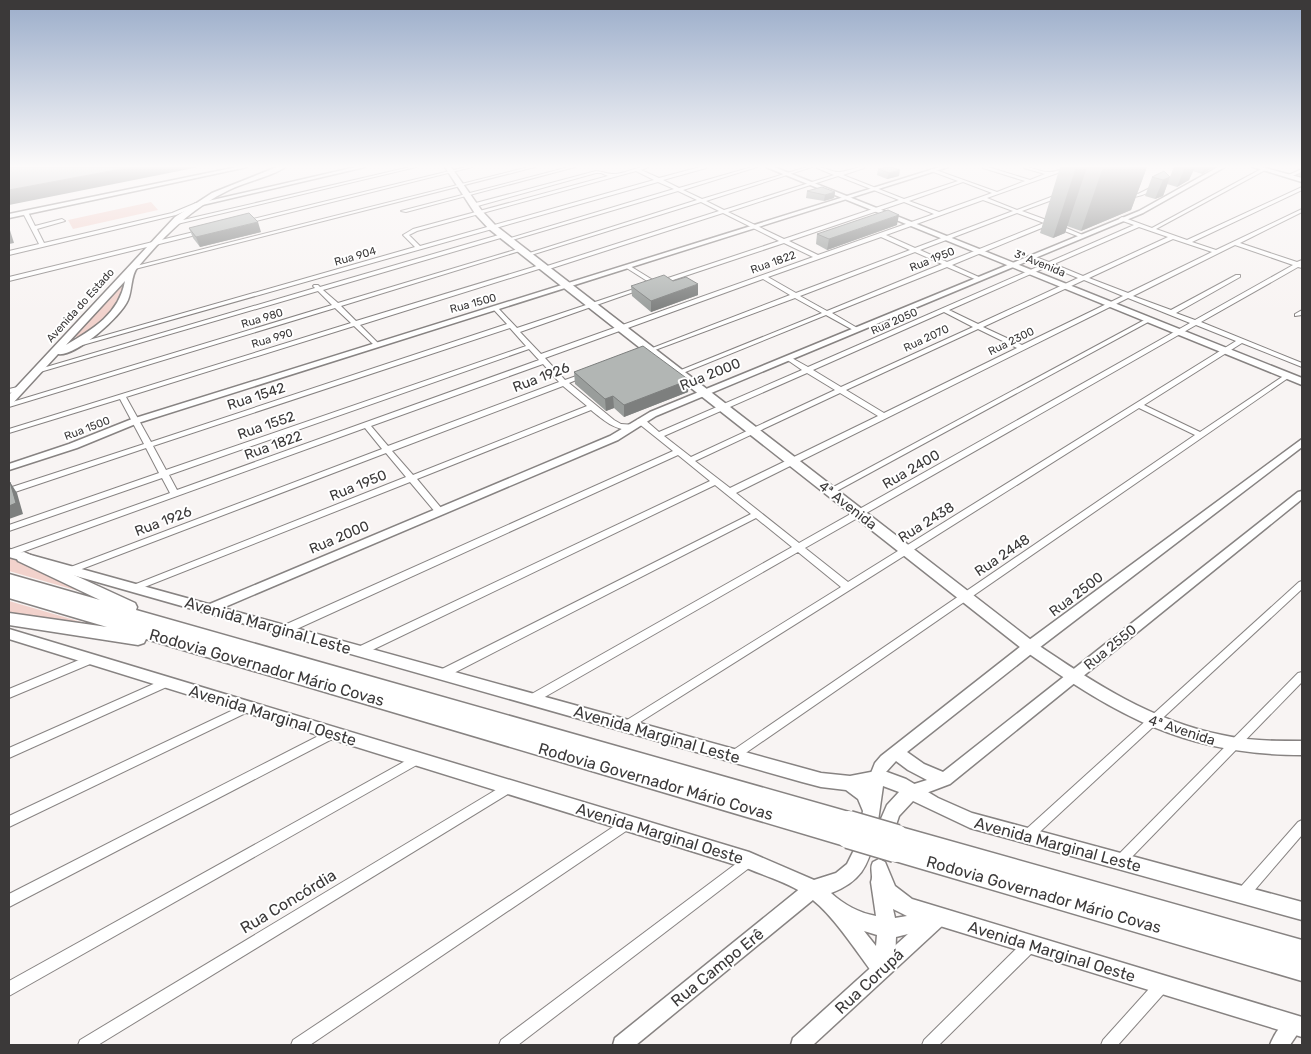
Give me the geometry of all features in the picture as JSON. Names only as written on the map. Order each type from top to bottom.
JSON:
[{"type":"highway","points":[[15,554],[190,639]]},
{"type":"highway","name":"Rodovia Governador Mário Covas","points":[[9,580],[190,639]]},
{"type":"highway","name":"Rodovia Governador Mário Covas","points":[[9,592],[190,639],[848,829],[1302,969]]},
{"type":"highway","points":[[9,619],[190,639]]},
{"type":"highway","name":"Rodovia Governador Mário Covas","points":[[896,843],[1302,952]]},
{"type":"main road","name":"Avenida do Estado","points":[[9,401],[173,223],[182,216]]},
{"type":"main road","name":"4ª Avenida","points":[[482,216],[505,238],[621,328],[645,352],[678,373],[965,597],[1073,677],[1108,699],[1152,722],[1189,735],[1234,745],[1302,748]]},
{"type":"main road","name":"Rua 1500","points":[[9,467],[73,446],[136,421],[464,316],[496,309],[788,216]]},
{"type":"main road","name":"3ª Avenida","points":[[890,216],[1302,382]]},
{"type":"main road","name":"Rua 2000","points":[[209,609],[614,438],[637,424],[704,393],[1130,216]]},
{"type":"main road","name":"Avenida do Estado","points":[[48,359],[102,327],[117,311],[127,292],[131,268]]},
{"type":"main road","points":[[82,343],[101,336],[111,326],[117,311]]},
{"type":"main road","name":"Rua 2500","points":[[876,778],[886,760],[1030,647],[1302,442]]},
{"type":"main road","name":"Rua 2550","points":[[913,791],[945,779],[1302,494]]},
{"type":"main road","name":"Avenida Marginal Leste","points":[[15,554],[821,780],[850,783],[876,778],[900,784],[945,809],[970,820],[1302,911]]},
{"type":"main road","name":"Avenida Marginal Oeste","points":[[12,637],[167,682],[749,861],[780,872],[813,889],[833,907],[856,919],[887,928],[896,928],[939,917],[1298,1026]]},
{"type":"main road","points":[[897,752],[910,764],[945,779]]},
{"type":"main road","points":[[813,889],[846,877],[856,866],[863,853],[876,778]]},
{"type":"main road","points":[[850,783],[864,794],[871,810]]},
{"type":"main road","points":[[883,968],[887,928],[880,887],[880,868],[887,820],[894,806],[913,791]]},
{"type":"main road","points":[[880,868],[885,889],[892,898],[909,907],[939,917]]},
{"type":"main road","name":"Rua Campo Erê","points":[[622,1045],[813,889]]},
{"type":"main road","points":[[833,907],[883,968]]},
{"type":"main road","name":"Rua Corupá","points":[[800,1045],[939,917]]},
{"type":"main road","points":[[1279,1045],[1298,1026]]},
{"type":"street","points":[[28,216],[42,245]]},
{"type":"street","points":[[9,253],[165,216]]},
{"type":"street","points":[[173,223],[202,216]]},
{"type":"street","points":[[238,223],[265,216]]},
{"type":"street","points":[[131,268],[336,216]]},
{"type":"street","points":[[419,248],[406,235],[468,216]]},
{"type":"street","name":"Rua 904","points":[[68,347],[530,216]]},
{"type":"street","points":[[38,371],[319,289],[582,216]]},
{"type":"street","points":[[523,252],[645,216]]},
{"type":"street","name":"Rua 990","points":[[9,431],[707,216]]},
{"type":"street","points":[[733,216],[817,257]]},
{"type":"street","name":"Rua 1542","points":[[9,491],[514,328],[591,305],[857,216]]},
{"type":"street","name":"Rua 1822","points":[[15,554],[366,425],[621,328],[932,216]]},
{"type":"street","points":[[645,352],[1003,216]]},
{"type":"street","points":[[1030,216],[1082,236]]},
{"type":"street","points":[[1150,230],[1176,216]]},
{"type":"street","points":[[1187,242],[1242,216]]},
{"type":"street","name":"Rua 2300","points":[[730,492],[1291,216]]},
{"type":"street","name":"Rua 1950","points":[[678,373],[1058,220]]},
{"type":"street","points":[[1122,220],[1216,252]]},
{"type":"street","points":[[34,228],[62,221]]},
{"type":"street","name":"Rua 2050","points":[[659,435],[1138,225]]},
{"type":"street","points":[[9,279],[210,230]]},
{"type":"street","points":[[880,234],[979,279]]},
{"type":"street","name":"Rua 2070","points":[[690,460],[1172,237]]},
{"type":"street","points":[[1235,243],[1301,264]]},
{"type":"street","name":"Rua 980","points":[[9,405],[336,306],[523,252]]},
{"type":"street","points":[[1031,257],[1302,365]]},
{"type":"street","name":"Rua 2400","points":[[532,699],[1301,264]]},
{"type":"street","points":[[628,267],[655,284]]},
{"type":"street","points":[[1171,313],[1238,276]]},
{"type":"street","points":[[763,277],[857,330]]},
{"type":"street","points":[[309,279],[376,344]]},
{"type":"street","points":[[496,309],[564,383],[592,407],[611,422],[620,426],[637,424],[659,435],[848,587]]},
{"type":"street","points":[[944,310],[1022,348]]},
{"type":"street","points":[[830,491],[1148,320]]},
{"type":"street","name":"Rua 2438","points":[[626,726],[1240,341]]},
{"type":"street","name":"Rua 1552","points":[[9,528],[531,346]]},
{"type":"street","points":[[788,358],[883,416]]},
{"type":"street","name":"Rua 1926","points":[[71,570],[590,373]]},
{"type":"street","name":"Rua 2448","points":[[733,756],[1287,376]]},
{"type":"street","points":[[9,391],[22,388]]},
{"type":"street","points":[[122,396],[175,494]]},
{"type":"street","points":[[1138,405],[1200,435]]},
{"type":"street","name":"Rua 1950","points":[[134,588],[592,407]]},
{"type":"street","points":[[366,425],[438,511]]},
{"type":"street","points":[[284,630],[679,451]]},
{"type":"street","points":[[360,651],[717,481]]},
{"type":"street","points":[[442,674],[757,514]]},
{"type":"street","points":[[1027,836],[1302,584]]},
{"type":"street","points":[[9,694],[91,659]]},
{"type":"street","points":[[1120,861],[1302,676]]},
{"type":"street","points":[[9,753],[167,682]]},
{"type":"street","points":[[9,822],[248,707]]},
{"type":"street","points":[[9,901],[334,734]]},
{"type":"street","points":[[9,989],[418,759]]},
{"type":"street","name":"Rua Concórdia","points":[[85,1045],[510,787]]},
{"type":"street","points":[[298,1045],[628,823]]},
{"type":"street","points":[[1242,894],[1302,826]]},
{"type":"street","points":[[506,1045],[749,861]]},
{"type":"street","points":[[929,1045],[1030,945]]},
{"type":"street","points":[[1108,1045],[1162,984]]},
{"type":"shaded area","points":[[86,216],[130,216],[73,229],[68,220]]},
{"type":"shaded area","points":[[124,280],[121,299],[107,318],[86,334],[73,337]]},
{"type":"shaded area","points":[[9,558],[30,564],[96,596],[9,571]]},
{"type":"shaded area","points":[[9,601],[102,628],[9,614]]},
{"type":"building","points":[[236,216],[252,216],[258,222],[196,237],[189,228]]},
{"type":"building","points":[[870,216],[896,216],[829,239],[817,234]]},
{"type":"building","points":[[664,275],[673,281],[686,277],[698,284],[651,301],[631,286]]},
{"type":"building","points":[[643,346],[689,380],[624,405],[613,396],[605,399],[574,372]]},
{"type":"building","points":[[9,483],[16,503],[9,506]]}]
